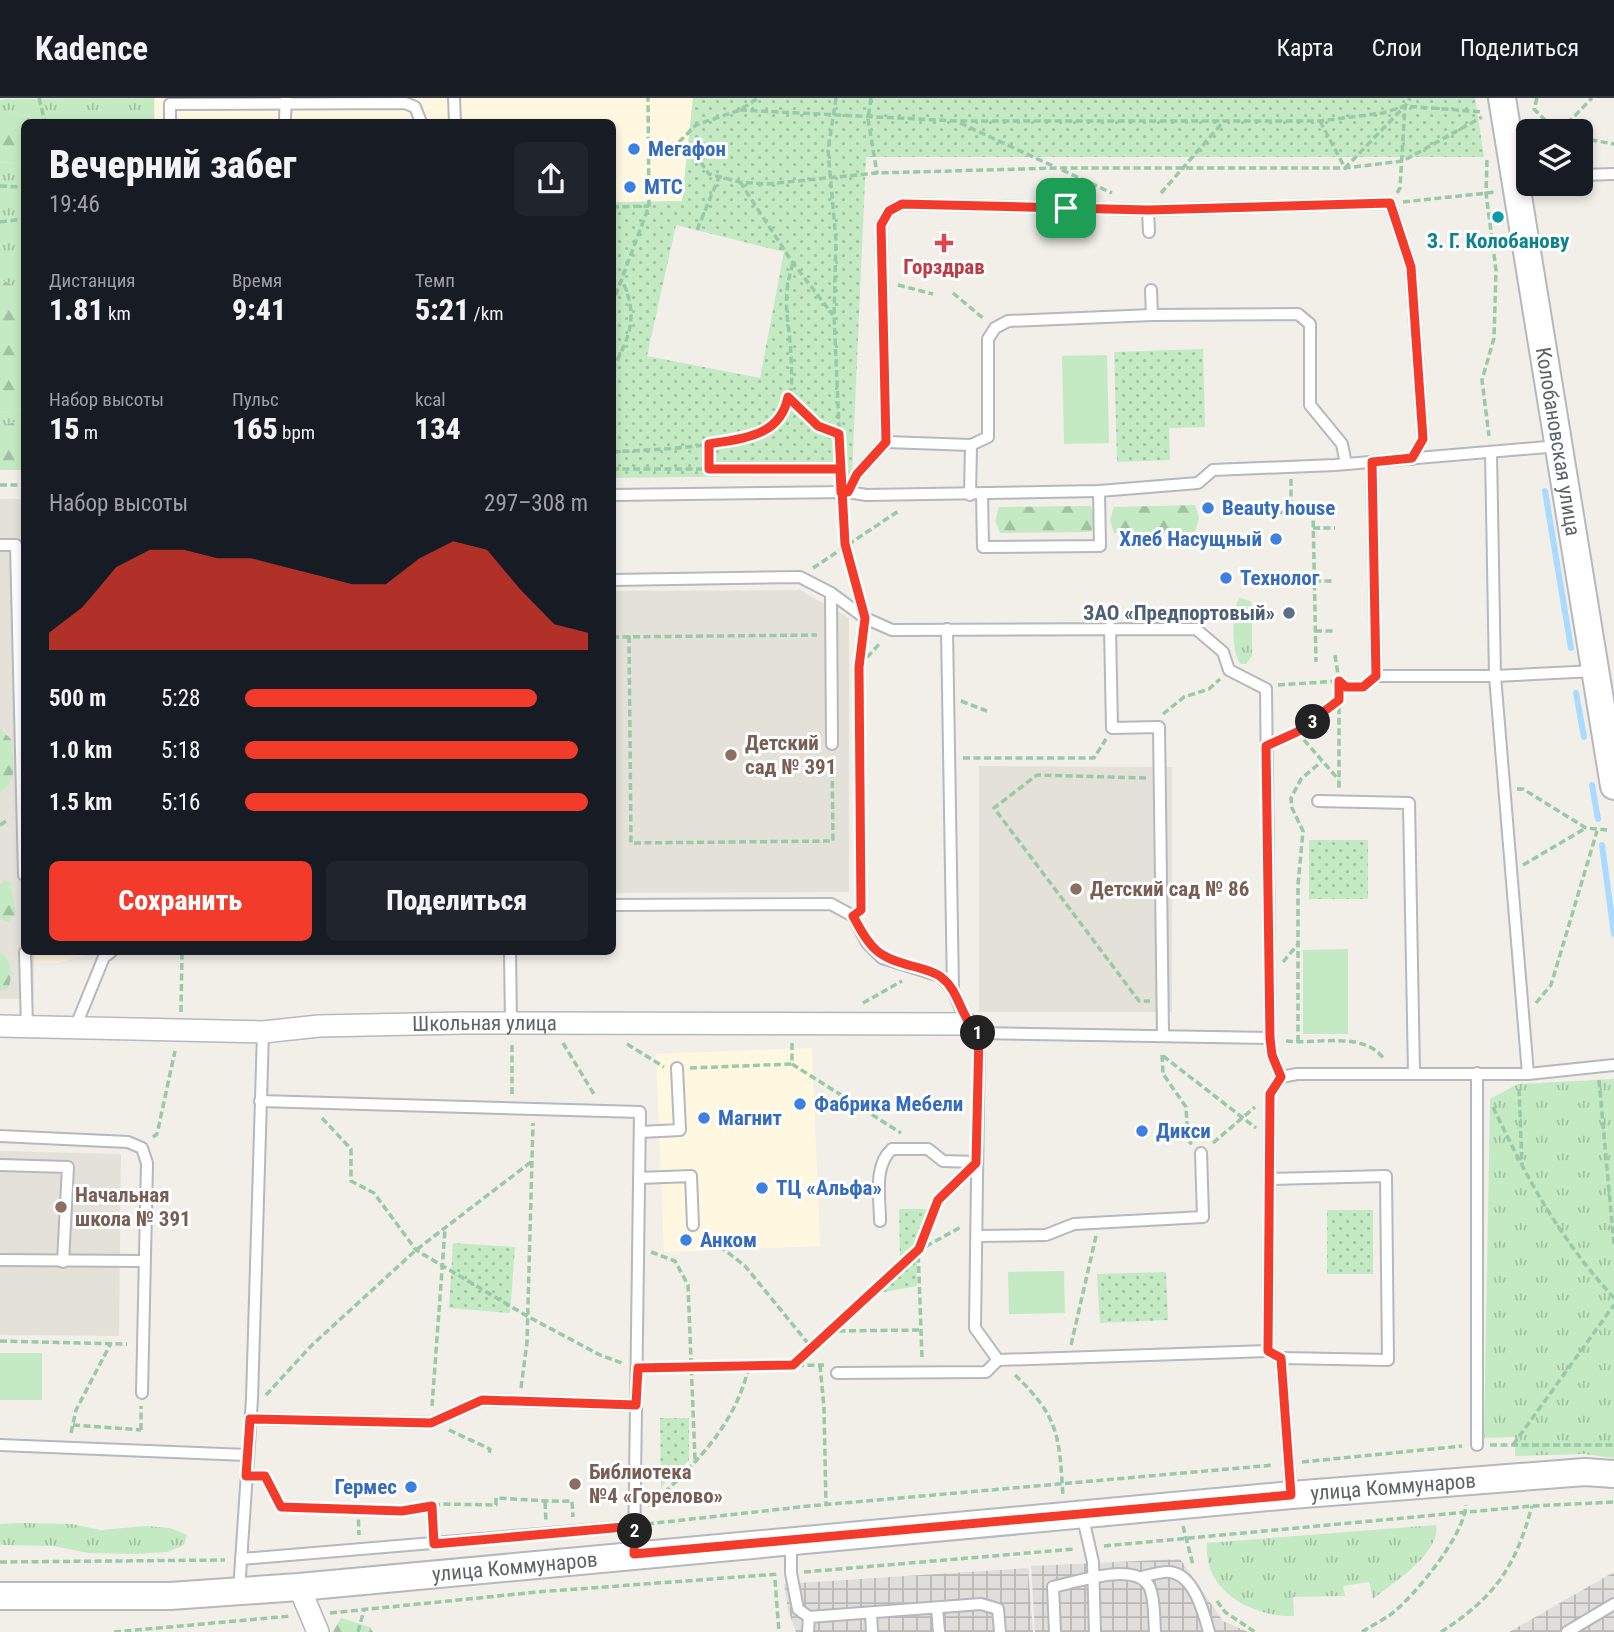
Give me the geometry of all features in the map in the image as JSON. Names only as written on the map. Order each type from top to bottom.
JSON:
[{"type":"street","name":"Колобановская улица","points":[[1502,98],[1516,159]]},
{"type":"street","name":"Колобановская улица","points":[[1523,196],[1559,446],[1614,786]]},
{"type":"street","name":"Школьная улица","points":[[0,1026],[263,1032],[319,1026],[511,1023],[791,1024],[973,1029]]},
{"type":"street","name":"улица Коммунаров","points":[[0,1596],[170,1596],[299,1587],[1291,1495],[1585,1472],[1614,1474]]},
{"type":"street","points":[[299,1587],[314,1623]]},
{"type":"lane","points":[[454,98],[455,119]]},
{"type":"lane","points":[[170,119],[170,104],[405,100],[415,107],[420,119]]},
{"type":"lane","points":[[285,118],[286,101]]},
{"type":"lane","points":[[1593,175],[1614,174]]},
{"type":"lane","points":[[845,492],[857,474],[886,442],[881,225],[889,211],[902,204],[1148,210],[1390,203],[1411,267],[1423,439],[1412,458]]},
{"type":"lane","points":[[1148,210],[1149,232]]},
{"type":"lane","points":[[1151,289],[1152,315]]},
{"type":"lane","points":[[886,442],[971,445],[988,437],[988,339],[995,328],[1008,321],[1152,315],[1298,314],[1310,324],[1310,405],[1342,444],[1346,464]]},
{"type":"lane","points":[[970,495],[971,445]]},
{"type":"lane","points":[[616,495],[845,492],[866,495],[970,495],[1099,491],[1198,483],[1213,470],[1346,464],[1559,446]]},
{"type":"lane","points":[[1492,452],[1495,676],[1528,1074]]},
{"type":"lane","points":[[1372,462],[1376,676],[1495,676],[1595,670]]},
{"type":"lane","points":[[982,494],[983,547],[1100,546],[1099,491]]},
{"type":"lane","points":[[0,545],[16,545],[21,751]]},
{"type":"lane","points":[[616,580],[800,577],[831,593],[865,618],[892,630],[1110,627],[1195,629],[1223,652],[1229,670],[1266,689],[1270,1038],[1272,1055],[1281,1077]]},
{"type":"lane","points":[[831,593],[832,744]]},
{"type":"lane","points":[[1110,627],[1112,729],[1159,727],[1163,1035]]},
{"type":"lane","points":[[947,629],[953,990]]},
{"type":"lane","points":[[1318,801],[1409,803],[1414,1073]]},
{"type":"lane","points":[[616,905],[831,904],[853,916],[867,943],[882,958],[940,976],[953,990],[973,1029],[977,1224],[975,1328],[998,1360]]},
{"type":"lane","points":[[25,955],[27,1026]]},
{"type":"lane","points":[[75,1028],[107,955]]},
{"type":"lane","points":[[510,955],[511,1023]]},
{"type":"lane","points":[[973,1029],[1270,1038]]},
{"type":"lane","points":[[239,1591],[252,1399],[263,1032]]},
{"type":"lane","points":[[1268,1351],[1270,1094],[1281,1077],[1297,1074],[1528,1074],[1614,1065]]},
{"type":"lane","points":[[640,1132],[680,1130],[677,1068]]},
{"type":"lane","points":[[1477,1073],[1477,1445]]},
{"type":"lane","points":[[260,1101],[640,1112],[634,1554]]},
{"type":"lane","points":[[0,1136],[128,1142],[142,1148],[147,1163],[142,1393]]},
{"type":"lane","points":[[880,1221],[879,1174],[886,1155],[892,1149],[928,1149],[943,1161],[976,1163]]},
{"type":"lane","points":[[977,1236],[1046,1235],[1074,1224],[1203,1217],[1201,1153]]},
{"type":"lane","points":[[0,1166],[68,1167],[63,1262]]},
{"type":"lane","points":[[639,1178],[691,1176],[693,1225]]},
{"type":"lane","points":[[837,1373],[986,1372],[998,1360],[1268,1351],[1281,1358],[1388,1360],[1387,1176],[1269,1179]]},
{"type":"lane","points":[[0,1260],[143,1261]]},
{"type":"lane","points":[[1281,1358],[1291,1495]]},
{"type":"lane","points":[[250,1419],[431,1423],[482,1400],[636,1405]]},
{"type":"lane","points":[[0,1445],[247,1455]]},
{"type":"lane","points":[[1082,1514],[1091,1547],[1095,1632]]},
{"type":"lane","points":[[241,1559],[434,1544],[635,1523]]},
{"type":"lane","points":[[791,1540],[791,1573],[798,1609],[809,1617],[981,1604],[998,1609],[1000,1632]]},
{"type":"lane","points":[[1055,1632],[1053,1587],[1128,1573],[1142,1577],[1170,1572],[1185,1578],[1202,1606],[1209,1632]]},
{"type":"lane","points":[[1142,1577],[1150,1588],[1155,1632]]},
{"type":"lane","points":[[1567,1632],[1614,1604]]},
{"type":"lane","points":[[937,1608],[939,1632]]},
{"type":"lane","points":[[871,1613],[872,1632]]},
{"type":"lane","points":[[808,1632],[809,1617]]},
{"type":"path","points":[[39,98],[45,119]]},
{"type":"path","points":[[616,295],[649,205],[648,98]]},
{"type":"path","points":[[677,144],[696,125],[740,110],[758,98]]},
{"type":"path","points":[[836,98],[828,150],[836,241],[834,316],[840,469],[845,492],[845,544],[865,618],[859,667],[861,910],[853,916]]},
{"type":"path","points":[[871,98],[868,119],[877,173]]},
{"type":"path","points":[[1345,168],[1410,98]]},
{"type":"path","points":[[1537,98],[1534,109],[1545,119]]},
{"type":"path","points":[[1570,119],[1592,98]]},
{"type":"path","points":[[648,144],[677,144],[691,148],[709,174],[740,182],[767,184],[877,173],[1058,168],[1345,168],[1402,161],[1489,111],[1405,106],[1383,113],[1320,121],[957,121],[868,119],[740,110]]},
{"type":"path","points":[[1390,203],[1400,188],[1405,106]]},
{"type":"path","points":[[957,121],[1114,194]]},
{"type":"path","points":[[1148,210],[1224,121]]},
{"type":"path","points":[[1320,121],[1345,168]]},
{"type":"path","points":[[1593,140],[1614,144]]},
{"type":"path","points":[[697,230],[719,177]]},
{"type":"path","points":[[740,182],[793,263],[834,316]]},
{"type":"path","points":[[1390,203],[1486,193],[1516,183]]},
{"type":"path","points":[[0,186],[21,187]]},
{"type":"path","points":[[1486,193],[1496,270],[1494,338],[1482,380],[1492,452]]},
{"type":"path","points":[[616,206],[649,205]]},
{"type":"path","points":[[0,222],[21,219]]},
{"type":"path","points":[[616,452],[709,444],[768,430],[785,411],[788,397],[792,358],[784,314],[784,290],[793,263]]},
{"type":"path","points":[[616,362],[630,336],[631,301],[622,280]]},
{"type":"path","points":[[883,281],[933,294]]},
{"type":"path","points":[[953,293],[995,328]]},
{"type":"path","points":[[788,397],[818,426],[839,434]]},
{"type":"path","points":[[709,444],[709,469]]},
{"type":"path","points":[[1291,467],[1291,512]]},
{"type":"path","points":[[616,469],[840,469]]},
{"type":"path","points":[[0,485],[21,485]]},
{"type":"path","points":[[800,577],[845,544],[916,500],[916,495]]},
{"type":"path","points":[[1248,513],[1313,512],[1315,662]]},
{"type":"path","points":[[1313,528],[1335,528]]},
{"type":"path","points":[[1314,581],[1335,581]]},
{"type":"path","points":[[859,667],[892,630]]},
{"type":"path","points":[[1315,631],[1335,631]]},
{"type":"path","points":[[616,637],[831,634]]},
{"type":"path","points":[[628,636],[631,843],[833,841],[832,744]]},
{"type":"path","points":[[1335,655],[1339,681],[1339,802]]},
{"type":"path","points":[[1159,727],[1163,715],[1184,696],[1209,689],[1229,670]]},
{"type":"path","points":[[1266,689],[1285,682],[1339,681],[1346,687],[1363,687],[1376,676]]},
{"type":"path","points":[[950,696],[987,711]]},
{"type":"path","points":[[1266,746],[1297,732],[1339,700]]},
{"type":"path","points":[[950,758],[1094,758],[1112,729]]},
{"type":"path","points":[[1297,732],[1339,780]]},
{"type":"path","points":[[1298,1042],[1298,884],[1303,831],[1292,808],[1291,798],[1301,779],[1321,762]]},
{"type":"path","points":[[1160,779],[1037,775],[993,808],[1139,1001],[1163,1000]]},
{"type":"path","points":[[1505,790],[1522,789],[1586,828],[1608,830]]},
{"type":"path","points":[[1511,866],[1527,864],[1586,828]]},
{"type":"path","points":[[1522,1008],[1533,1007],[1551,985],[1597,831]]},
{"type":"path","points":[[142,1148],[157,1134],[181,1031],[182,955]]},
{"type":"path","points":[[862,1004],[922,969]]},
{"type":"path","points":[[511,1023],[512,1110]]},
{"type":"path","points":[[551,1023],[604,1111]]},
{"type":"path","points":[[599,1024],[659,1066],[677,1068]]},
{"type":"path","points":[[791,1024],[792,1064]]},
{"type":"path","points":[[1136,1034],[1269,1138]]},
{"type":"path","points":[[1270,1038],[1298,1042],[1350,1041],[1379,1052],[1396,1073]]},
{"type":"path","points":[[1162,1055],[1163,1074],[1185,1107],[1188,1141],[1201,1153],[1270,1094]]},
{"type":"path","points":[[702,1067],[792,1064],[906,1136],[911,1149]]},
{"type":"path","points":[[1597,1066],[1614,1245]]},
{"type":"path","points":[[1477,1073],[1522,1168],[1576,1256],[1614,1298]]},
{"type":"path","points":[[1522,1168],[1518,1083],[1528,1074]]},
{"type":"path","points":[[307,1101],[351,1149],[351,1181],[374,1193],[416,1251],[600,1355],[638,1368],[828,1365],[837,1373]]},
{"type":"path","points":[[520,1401],[527,1316],[533,1111]]},
{"type":"path","points":[[252,1399],[264,1398],[311,1346],[416,1251],[489,1198],[531,1162]]},
{"type":"path","points":[[922,1372],[919,1249],[938,1200],[976,1163]]},
{"type":"path","points":[[1069,1357],[1099,1223]]},
{"type":"path","points":[[793,1365],[919,1249],[941,1235],[977,1224]]},
{"type":"path","points":[[693,1225],[745,1266],[811,1347]]},
{"type":"path","points":[[445,1228],[431,1423],[490,1449],[489,1454]]},
{"type":"path","points":[[638,1251],[671,1257],[685,1275],[688,1285],[695,1460]]},
{"type":"path","points":[[1513,1445],[1614,1305]]},
{"type":"path","points":[[827,1331],[921,1330]]},
{"type":"path","points":[[0,1341],[142,1344]]},
{"type":"path","points":[[67,1448],[76,1410],[111,1343]]},
{"type":"path","points":[[998,1360],[1039,1398],[1058,1430],[1062,1485]]},
{"type":"path","points":[[820,1365],[824,1408],[825,1505]]},
{"type":"path","points":[[635,1523],[725,1428],[743,1392],[749,1366]]},
{"type":"path","points":[[141,1450],[142,1393]]},
{"type":"path","points":[[73,1425],[141,1430]]},
{"type":"path","points":[[635,1523],[1477,1445],[1614,1445]]},
{"type":"path","points":[[246,1476],[265,1476],[281,1507],[402,1511],[432,1506],[496,1506],[492,1491]]},
{"type":"path","points":[[496,1498],[572,1501]]},
{"type":"path","points":[[114,1632],[314,1623],[364,1610],[1466,1514],[1532,1506],[1614,1502]]},
{"type":"path","points":[[432,1506],[434,1544]]},
{"type":"path","points":[[808,1513],[809,1506]]},
{"type":"path","points":[[1441,1632],[1471,1613],[1511,1567],[1532,1506]]},
{"type":"path","points":[[1362,1632],[1402,1604],[1437,1563],[1466,1514]]},
{"type":"path","points":[[1184,1538],[1195,1569]]},
{"type":"path","points":[[0,1562],[158,1563],[241,1559]]},
{"type":"path","points":[[775,1574],[779,1632]]},
{"type":"path","points":[[1214,1597],[1225,1612],[1255,1632]]},
{"type":"path","points":[[358,1632],[364,1610]]},
{"type":"shaded area","points":[[155,98],[693,98],[682,201],[616,202],[616,119],[155,119]]},
{"type":"shaded area","points":[[0,499],[21,499],[21,955],[34,955],[34,999],[0,999]]},
{"type":"shaded area","name":"Детский сад № 391","points":[[800,590],[849,618],[849,892],[616,893],[616,591]]},
{"type":"shaded area","name":"Детский сад № 86","points":[[979,766],[1172,767],[1172,1012],[979,1012]]},
{"type":"shaded area","points":[[34,955],[85,955],[59,963],[34,963]]},
{"type":"shaded area","points":[[812,1048],[820,1246],[664,1252],[656,1054]]},
{"type":"shaded area","name":"Начальная школа № 391","points":[[0,1151],[121,1154],[119,1336],[0,1335]]},
{"type":"shaded area","points":[[1180,1559],[1223,1621],[1248,1632],[1035,1632],[1031,1566]]},
{"type":"shaded area","points":[[1028,1568],[1033,1632],[796,1632],[788,1610],[784,1584]]},
{"type":"shaded area","points":[[1614,1572],[1614,1632],[1509,1632]]},
{"type":"green space","points":[[154,98],[154,119],[32,119],[0,108],[0,100]]},
{"type":"green space","points":[[693,98],[1475,98],[1484,157],[866,157],[852,475],[616,478],[616,202],[682,201]],"holes":[[[676,225],[784,252],[760,378],[647,356]]]},
{"type":"green space","points":[[0,108],[32,119],[21,119],[21,164],[0,162]]},
{"type":"green space","points":[[0,162],[21,164],[21,290],[0,279]]},
{"type":"green space","points":[[0,279],[21,290],[21,408],[11,413],[0,412]]},
{"type":"green space","points":[[1203,349],[1205,427],[1169,428],[1170,460],[1117,462],[1114,352]]},
{"type":"green space","points":[[1107,355],[1109,443],[1064,444],[1062,356]]},
{"type":"green space","points":[[21,408],[21,421],[0,426],[0,412],[11,413]]},
{"type":"green space","points":[[21,421],[21,470],[0,470],[0,426]]},
{"type":"green space","points":[[1195,505],[1199,518],[1195,532],[1114,533],[1110,520],[1114,507]]},
{"type":"green space","points":[[1091,506],[1095,520],[1091,532],[1000,533],[995,521],[999,507]]},
{"type":"green space","points":[[1240,598],[1250,601],[1252,606],[1252,656],[1246,664],[1241,664],[1238,659],[1234,642],[1235,611]]},
{"type":"green space","points":[[0,729],[11,739],[13,776],[0,792]]},
{"type":"green space","points":[[1309,840],[1368,840],[1368,899],[1309,899]]},
{"type":"green space","points":[[3,881],[10,881],[16,914],[8,922],[0,918],[0,885]]},
{"type":"green space","points":[[1348,949],[1348,1034],[1303,1034],[1303,950]]},
{"type":"green space","points":[[0,952],[7,959],[11,972],[9,987],[0,991]]},
{"type":"green space","points":[[1614,1079],[1614,1458],[1584,1454],[1515,1456],[1515,1437],[1484,1438],[1490,1099],[1518,1084]]},
{"type":"green space","points":[[899,1209],[930,1209],[914,1248],[900,1261]]},
{"type":"green space","points":[[1327,1210],[1373,1210],[1373,1274],[1327,1274]]},
{"type":"green space","points":[[453,1243],[515,1247],[510,1313],[449,1308]]},
{"type":"green space","points":[[913,1256],[917,1258],[917,1286],[879,1293],[877,1289]]},
{"type":"green space","points":[[1064,1271],[1065,1313],[1009,1314],[1008,1272]]},
{"type":"green space","points":[[1166,1272],[1168,1320],[1100,1323],[1097,1274]]},
{"type":"green space","points":[[0,1353],[42,1353],[42,1400],[0,1400]]},
{"type":"green space","points":[[660,1418],[689,1418],[689,1460],[661,1487]]},
{"type":"green space","points":[[0,1524],[72,1524],[101,1530],[146,1526],[170,1528],[187,1535],[184,1545],[168,1552],[135,1554],[88,1553],[54,1546],[0,1545]]},
{"type":"green space","points":[[1436,1525],[1436,1535],[1424,1556],[1373,1599],[1369,1582],[1343,1586],[1345,1596],[1293,1597],[1294,1616],[1262,1612],[1233,1598],[1213,1575],[1208,1560],[1207,1543]]},
{"type":"green space","points":[[341,1618],[370,1627],[373,1632],[333,1632]]},
{"type":"waterway","points":[[1545,491],[1571,648]]},
{"type":"waterway","points":[[1576,693],[1584,737]]},
{"type":"waterway","points":[[1592,785],[1598,819]]},
{"type":"waterway","points":[[1602,845],[1614,934]]},
{"type":"place","name":"Мегафон","points":[[634,149]]},
{"type":"place","name":"МТС","points":[[630,187]]},
{"type":"place","name":"З. Г. Колобанову","points":[[1498,217]]},
{"type":"place","name":"Горздрав","points":[[944,243]]},
{"type":"place","name":"Beauty house","points":[[1208,508]]},
{"type":"place","name":"Хлеб Насущный","points":[[1276,539]]},
{"type":"place","name":"Технолог","points":[[1226,578]]},
{"type":"place","name":"ЗАО «Предпортовый»","points":[[1289,613]]},
{"type":"place","name":"Детский сад № 391","points":[[731,755]]},
{"type":"place","name":"Детский сад № 86","points":[[1076,889]]},
{"type":"place","name":"Фабрика Мебели","points":[[800,1104]]},
{"type":"place","name":"Магнит","points":[[704,1118]]},
{"type":"place","name":"Дикси","points":[[1142,1131]]},
{"type":"place","name":"ТЦ «Альфа»","points":[[762,1188]]},
{"type":"place","name":"Начальная школа № 391","points":[[61,1207]]},
{"type":"place","name":"Анком","points":[[686,1240]]},
{"type":"place","name":"Библиотека №4 «Горелово»","points":[[575,1484]]},
{"type":"place","name":"Гермес","points":[[411,1487]]},
{"type":"route","points":[[1066,208],[902,204],[889,211],[881,225],[886,442],[857,474],[848,492],[841,492],[840,469],[709,469],[709,444],[759,435],[768,430],[785,411],[788,397],[818,426],[839,434],[841,492],[845,544],[865,618],[859,667],[861,910],[853,916],[867,943],[882,958],[940,976],[953,990],[967,1024],[979,1034],[976,1163],[938,1200],[919,1249],[793,1365],[638,1368],[636,1405],[482,1400],[431,1423],[250,1419],[246,1476],[265,1476],[281,1507],[402,1511],[432,1506],[434,1544],[635,1526],[634,1554],[1291,1495],[1281,1358],[1268,1351],[1270,1094],[1281,1077],[1272,1055],[1270,1038],[1266,746],[1297,732],[1339,700],[1339,681],[1346,687],[1363,687],[1376,676],[1372,462],[1412,458],[1423,439],[1411,267],[1390,203],[1148,210],[1066,208]]}]
